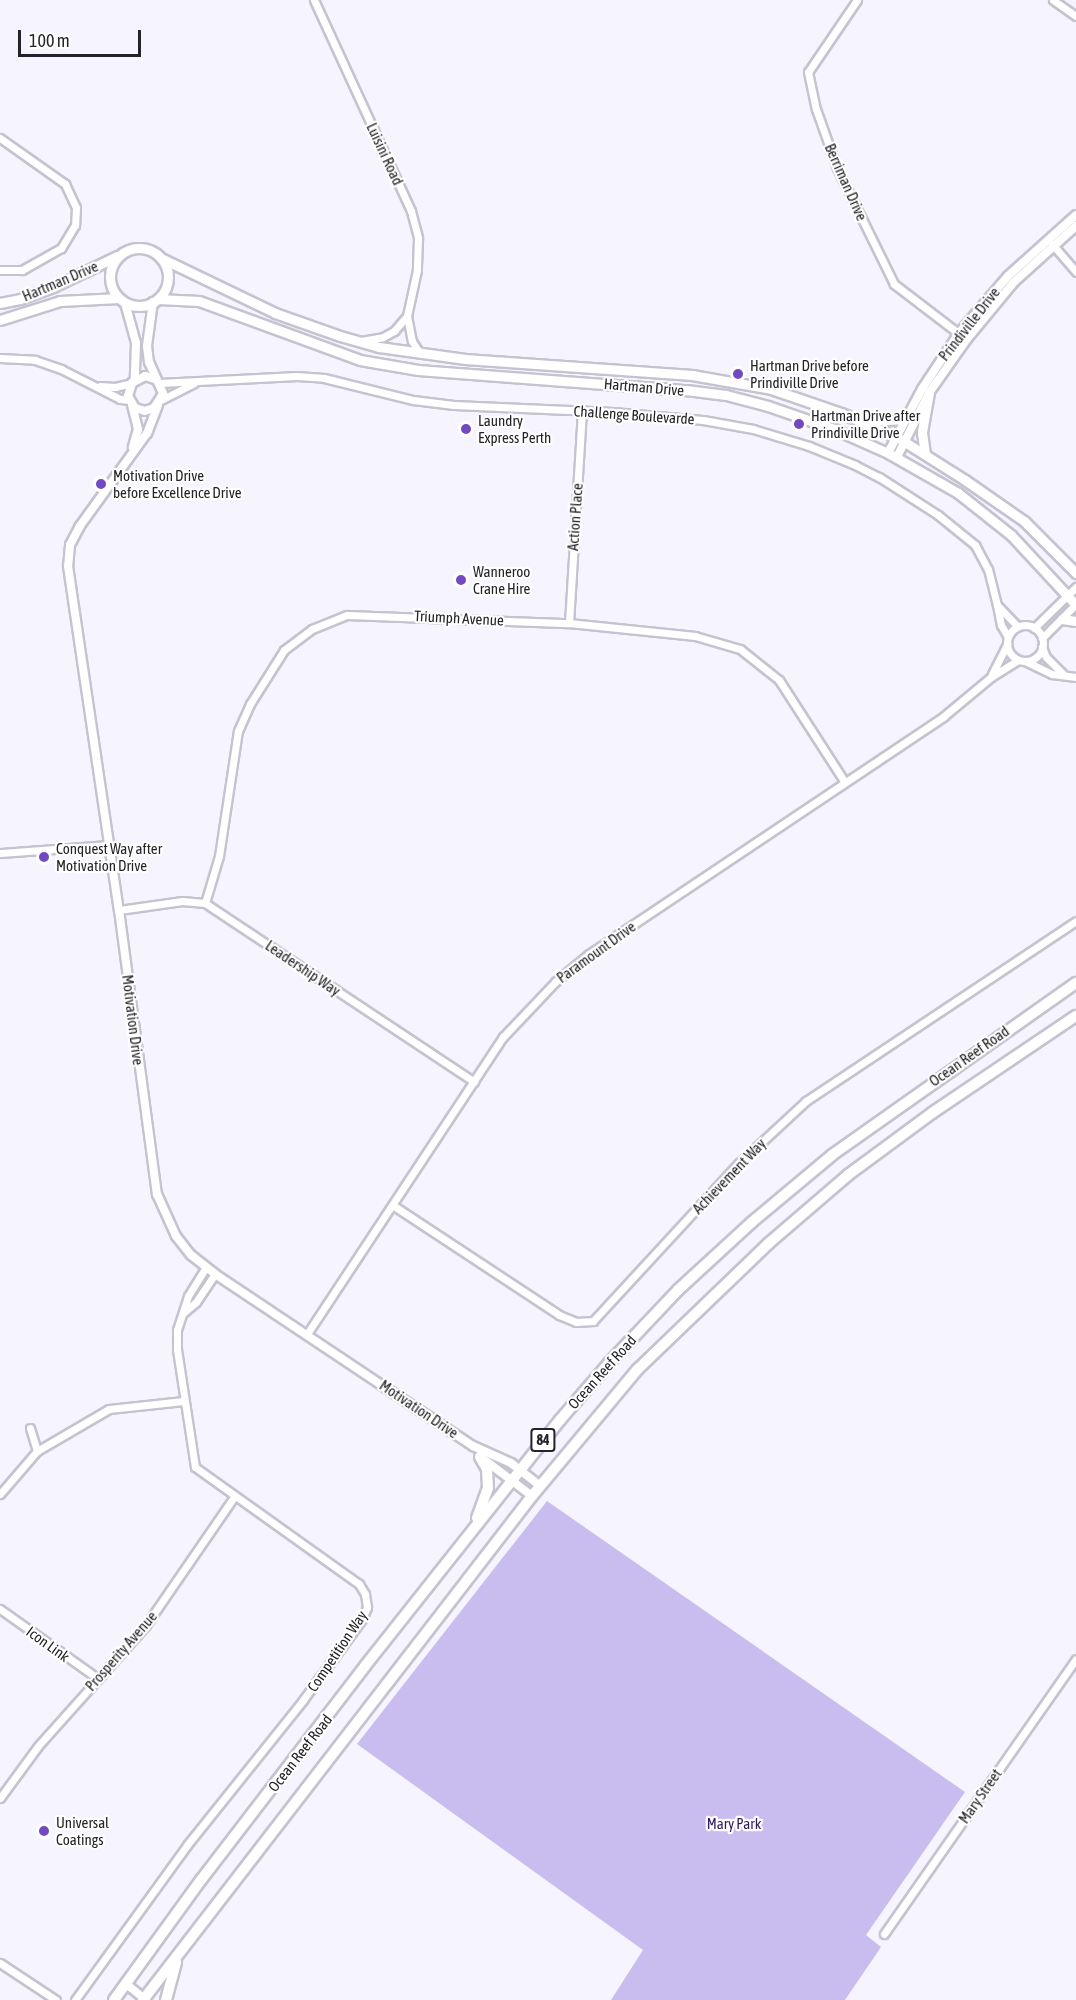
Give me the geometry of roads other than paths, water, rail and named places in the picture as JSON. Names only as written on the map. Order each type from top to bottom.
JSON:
[{"type":"main road","points":[[138,247],[152,250],[163,259],[168,280],[156,301],[135,306],[122,300],[114,291],[110,272],[119,255],[138,247]]},
{"type":"main road","name":"Hartman Drive","points":[[0,303],[53,288],[119,255]]},
{"type":"main road","name":"Hartman Drive","points":[[163,259],[275,313],[360,342],[420,354],[692,375],[771,389],[860,421],[901,439],[1024,521],[1076,573]]},
{"type":"main road","name":"Hartman Drive","points":[[0,320],[60,301],[122,300]]},
{"type":"main road","name":"Hartman Drive","points":[[156,301],[199,301],[360,360],[465,376],[619,384],[726,395],[834,429],[892,455],[958,493],[1011,535],[1076,604]]},
{"type":"main road","points":[[925,454],[921,442],[929,393]]},
{"type":"main road","points":[[860,421],[906,419]]},
{"type":"main road","points":[[1062,619],[1076,621]]},
{"type":"main road","name":"Ocean Reef Road","points":[[120,1998],[125,1983],[201,1880],[512,1479],[609,1363],[678,1290],[752,1222],[832,1155],[1076,983]]},
{"type":"main road","name":"Ocean Reef Road","points":[[144,1999],[540,1486],[638,1369],[770,1243],[848,1176],[1076,1016]]},
{"type":"main road","points":[[467,1537],[488,1488],[487,1469],[480,1457]]},
{"type":"main road","points":[[165,2000],[180,1951]]},
{"type":"street","name":"Luisini Road","points":[[314,0],[411,211],[418,238],[417,270],[407,316],[411,340],[420,354]]},
{"type":"street","name":"Berriman Drive","points":[[857,0],[808,72],[816,109],[837,168],[894,284],[966,339]]},
{"type":"street","points":[[1053,0],[1076,16]]},
{"type":"street","points":[[0,138],[65,184],[76,208],[75,225],[61,248],[22,270],[0,270]]},
{"type":"street","name":"Prindiville Drive","points":[[892,455],[929,393],[966,339],[999,298],[1076,215]]},
{"type":"street","name":"Prindiville Drive","points":[[901,439],[906,419],[922,389],[958,333],[992,292],[1050,242],[1076,226]]},
{"type":"street","points":[[1050,242],[1076,272]]},
{"type":"street","points":[[122,300],[136,343],[134,381],[128,391],[131,402]]},
{"type":"street","points":[[0,358],[35,360],[131,402],[145,411],[160,403],[157,381],[147,346],[156,301]]},
{"type":"street","points":[[360,342],[383,337],[394,330],[407,316]]},
{"type":"street","points":[[94,385],[109,387],[145,376],[157,381]]},
{"type":"street","name":"Challenge Boulevarde","points":[[157,381],[315,377],[348,382],[413,400],[703,420],[753,429],[809,446],[879,477],[938,515],[975,545],[988,569],[1007,641]]},
{"type":"street","name":"Challenge Boulevarde","points":[[160,403],[181,388],[199,381]]},
{"type":"street","name":"Motivation Drive","points":[[130,456],[138,429],[131,402]]},
{"type":"street","name":"Motivation Drive","points":[[160,403],[150,428],[80,526],[70,545],[68,566],[119,910],[157,1194],[176,1236],[191,1255],[215,1274],[472,1446],[520,1469],[540,1486]]},
{"type":"street","name":"Action Place","points":[[569,623],[582,411]]},
{"type":"street","points":[[1034,628],[1076,587]]},
{"type":"street","points":[[1042,638],[1076,604]]},
{"type":"street","name":"Challenge Boulevarde","points":[[997,605],[1018,627]]},
{"type":"street","name":"Triumph Avenue","points":[[205,903],[219,856],[238,731],[250,704],[284,650],[312,629],[347,615],[371,614],[569,623],[695,636],[740,649],[779,680],[844,781]]},
{"type":"street","points":[[1063,674],[1046,657],[1042,647],[1042,638],[1034,628],[1018,627],[1007,641],[1012,656],[1052,674],[1076,677]]},
{"type":"street","name":"Paramount Drive","points":[[991,676],[1007,641]]},
{"type":"street","points":[[1022,661],[1038,655],[1042,647]]},
{"type":"street","name":"Paramount Drive","points":[[307,1334],[394,1206],[503,1037],[555,982],[590,954],[844,781],[944,716],[991,676],[1022,661]]},
{"type":"street","points":[[0,853],[109,845]]},
{"type":"street","points":[[119,910],[182,901],[205,903]]},
{"type":"street","name":"Leadership Way","points":[[205,903],[474,1082]]},
{"type":"street","name":"Achievement Way","points":[[394,1206],[559,1315],[576,1322],[593,1321],[739,1164],[806,1101],[1076,921]]},
{"type":"street","name":"Competition Way","points":[[75,2000],[187,1845],[303,1700],[362,1619],[367,1608],[365,1594],[359,1584],[195,1467],[177,1349],[177,1330],[188,1296],[206,1267]]},
{"type":"street","points":[[183,1313],[196,1302],[215,1274]]},
{"type":"street","points":[[0,1494],[38,1451],[109,1409],[184,1401]]},
{"type":"street","points":[[30,1428],[38,1451]]},
{"type":"street","name":"Motivation Drive","points":[[472,1446],[480,1457],[512,1479],[532,1497]]},
{"type":"street","name":"Prosperity Avenue","points":[[0,1798],[38,1746],[146,1625],[234,1497]]},
{"type":"street","name":"Icon Link","points":[[0,1609],[97,1678]]},
{"type":"street","name":"Mary Street","points":[[884,1934],[1076,1659]]},
{"type":"street","points":[[0,1963],[56,2000]]},
{"type":"street","points":[[125,1983],[144,1999]]},
{"type":"place","name":"Hartman Drive before Prindiville Drive","points":[[738,374]]},
{"type":"place","name":"Hartman Drive after Prindiville Drive","points":[[799,424]]},
{"type":"place","name":"Laundry Express Perth","points":[[466,429]]},
{"type":"place","name":"Motivation Drive before Excellence Drive","points":[[101,484]]},
{"type":"place","name":"Wanneroo Crane Hire","points":[[461,580]]},
{"type":"place","name":"Conquest Way after Motivation Drive","points":[[44,857]]},
{"type":"place","name":"Universal Coatings","points":[[44,1831]]},
{"type":"park label","name":"Mary Park","points":[[734,1824]]}]
